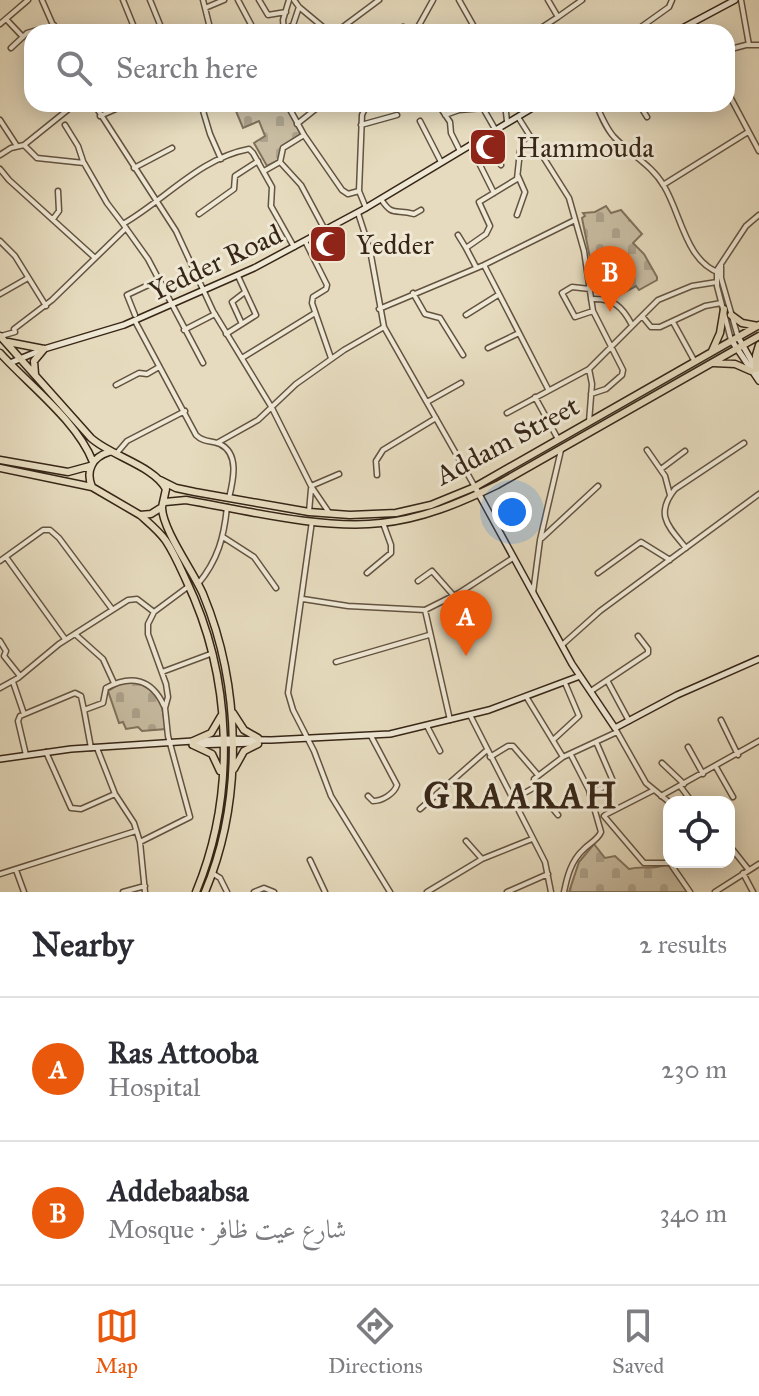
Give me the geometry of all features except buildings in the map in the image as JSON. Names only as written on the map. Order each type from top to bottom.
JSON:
[{"type":"main road","points":[[711,352],[720,333],[723,306]]},
{"type":"main road","points":[[731,315],[742,323],[758,325]]},
{"type":"main road","name":"Addam Street","points":[[1,337],[91,438],[160,480],[185,490],[309,512],[370,515],[415,509],[477,490],[558,439],[758,325]]},
{"type":"main road","name":"Addam Street","points":[[164,504],[179,499],[349,525],[383,523],[430,513],[561,448],[759,336]]},
{"type":"main road","points":[[1,337],[21,346],[44,349]]},
{"type":"main road","points":[[711,364],[730,363],[755,371],[759,345]]},
{"type":"main road","points":[[35,374],[34,361],[44,349]]},
{"type":"main road","points":[[1,355],[78,435],[92,464],[89,477],[92,487]]},
{"type":"main road","points":[[0,460],[68,472],[112,453]]},
{"type":"main road","points":[[0,468],[92,487],[140,515],[167,543],[201,610],[231,708],[233,742],[224,830],[205,892]]},
{"type":"main road","points":[[160,480],[166,489],[164,522],[210,612],[224,684],[222,779],[215,829],[196,892]]},
{"type":"main road","points":[[140,515],[151,514],[164,504]]},
{"type":"main road","points":[[231,708],[244,730],[258,741],[240,756],[231,780]]},
{"type":"main road","points":[[191,743],[213,731],[223,709]]},
{"type":"main road","points":[[191,743],[212,754],[222,779]]},
{"type":"street","points":[[0,24],[28,0]]},
{"type":"street","points":[[42,0],[54,24]]},
{"type":"street","points":[[123,0],[133,24]]},
{"type":"street","points":[[150,0],[160,24]]},
{"type":"street","points":[[203,0],[209,24]]},
{"type":"street","points":[[205,8],[224,0]]},
{"type":"street","points":[[238,0],[251,24]]},
{"type":"street","points":[[259,0],[268,15],[286,12]]},
{"type":"street","points":[[283,24],[292,0],[319,24]]},
{"type":"street","points":[[347,24],[379,0]]},
{"type":"street","points":[[420,24],[433,0]]},
{"type":"street","points":[[459,0],[472,24]]},
{"type":"street","points":[[548,0],[558,17]]},
{"type":"street","points":[[547,24],[582,0]]},
{"type":"street","points":[[645,24],[669,7],[672,0]]},
{"type":"street","points":[[691,24],[738,0],[749,45]]},
{"type":"street","points":[[293,24],[299,7]]},
{"type":"street","points":[[6,19],[23,37],[11,48]]},
{"type":"street","points":[[735,48],[759,45]]},
{"type":"street","points":[[735,107],[759,151]]},
{"type":"street","points":[[0,155],[24,145],[65,112]]},
{"type":"street","points":[[98,112],[176,231],[215,314],[272,408],[311,486],[330,514]]},
{"type":"street","points":[[100,116],[109,112]]},
{"type":"street","points":[[203,112],[221,159]]},
{"type":"street","points":[[291,112],[344,193],[359,191]]},
{"type":"street","points":[[297,124],[312,112]]},
{"type":"street","points":[[363,112],[359,191],[366,208]]},
{"type":"street","points":[[459,112],[447,114],[451,133],[460,151]]},
{"type":"street","points":[[485,112],[495,129]]},
{"type":"street","points":[[506,112],[507,121]]},
{"type":"street","name":"Yedder Road","points":[[10,363],[173,305],[238,276],[366,208],[523,112]]},
{"type":"street","points":[[600,112],[612,134],[646,164],[663,185],[695,255],[718,273],[735,339]]},
{"type":"street","points":[[644,112],[647,117]]},
{"type":"street","points":[[361,125],[397,115]]},
{"type":"street","points":[[517,115],[566,192],[575,220],[593,311],[623,374],[610,387],[591,394]]},
{"type":"street","points":[[0,120],[17,146]]},
{"type":"street","points":[[420,121],[441,162]]},
{"type":"street","points":[[65,125],[107,203],[139,245],[203,363]]},
{"type":"street","points":[[663,185],[748,132]]},
{"type":"street","points":[[264,171],[280,162],[283,148],[304,135]]},
{"type":"street","points":[[486,135],[501,165]]},
{"type":"street","points":[[517,215],[525,192],[518,176],[520,151],[532,140]]},
{"type":"street","points":[[24,145],[37,158],[84,163]]},
{"type":"street","points":[[470,145],[494,193]]},
{"type":"street","points":[[134,168],[172,148]]},
{"type":"street","points":[[1,337],[15,332],[14,329],[46,306],[125,226],[173,187],[221,159],[247,149],[252,151],[272,187],[271,206],[294,247]]},
{"type":"street","points":[[199,214],[234,189],[235,176],[258,161]]},
{"type":"street","points":[[280,162],[301,185],[325,230]]},
{"type":"street","points":[[0,169],[94,257]]},
{"type":"street","points":[[466,248],[489,231],[490,226],[478,205],[518,176]]},
{"type":"street","points":[[53,219],[59,211],[58,191]]},
{"type":"street","points":[[381,199],[393,213],[403,211],[414,214],[421,210]]},
{"type":"street","points":[[358,212],[373,261],[384,327],[562,645],[652,791],[661,796],[759,741]]},
{"type":"street","points":[[759,215],[746,226],[721,261],[717,282],[735,339],[759,381]]},
{"type":"street","points":[[379,309],[484,265],[575,220]]},
{"type":"street","points":[[458,235],[476,267]]},
{"type":"street","points":[[0,241],[15,256],[46,306]]},
{"type":"street","points":[[305,241],[327,285],[312,298],[331,359]]},
{"type":"street","points":[[484,265],[548,389]]},
{"type":"street","points":[[226,334],[256,315],[238,276]]},
{"type":"street","points":[[0,294],[28,278]]},
{"type":"street","points":[[159,280],[127,295],[159,367],[199,438],[217,443],[227,450],[233,460],[229,498]]},
{"type":"street","points":[[507,413],[589,369],[653,303],[692,286],[717,282]]},
{"type":"street","points":[[590,289],[572,287],[562,292],[575,317],[593,311]]},
{"type":"street","points":[[242,324],[232,302],[245,292]]},
{"type":"street","points":[[413,293],[425,314],[440,318],[463,355]]},
{"type":"street","points":[[466,315],[499,295]]},
{"type":"street","points":[[591,299],[616,302],[633,325]]},
{"type":"street","points":[[642,316],[653,328],[705,306],[723,306]]},
{"type":"street","points":[[242,358],[315,312]]},
{"type":"street","points":[[184,330],[215,314]]},
{"type":"street","points":[[673,322],[695,362]]},
{"type":"street","points":[[217,443],[258,420],[296,384],[384,327]]},
{"type":"street","points":[[488,348],[519,333]]},
{"type":"street","points":[[1,355],[13,350]]},
{"type":"street","points":[[116,385],[159,367]]},
{"type":"street","points":[[589,369],[589,422]]},
{"type":"street","points":[[427,402],[461,383]]},
{"type":"street","points":[[535,397],[558,439]]},
{"type":"street","points":[[112,453],[127,441],[185,411]]},
{"type":"street","points":[[377,475],[376,461],[383,450],[436,417]]},
{"type":"street","points":[[686,548],[665,520],[670,495],[744,443]]},
{"type":"street","points":[[533,593],[540,540],[561,448]]},
{"type":"street","points":[[647,450],[661,469],[670,495]]},
{"type":"street","points":[[661,469],[685,451]]},
{"type":"street","points":[[311,486],[339,474]]},
{"type":"street","points":[[309,512],[311,486]]},
{"type":"street","points":[[540,540],[598,486]]},
{"type":"street","points":[[562,645],[600,611],[759,494]]},
{"type":"street","points":[[198,584],[214,563],[223,537],[227,507]]},
{"type":"street","points":[[312,521],[303,599],[287,689],[293,710],[308,738],[331,796],[390,892]]},
{"type":"street","points":[[367,573],[391,553],[383,523]]},
{"type":"street","points":[[0,561],[43,530],[53,531],[112,609]]},
{"type":"street","points":[[223,537],[254,557],[276,588]]},
{"type":"street","points":[[598,573],[641,542],[670,560]]},
{"type":"street","points":[[6,557],[66,640]]},
{"type":"street","points":[[303,599],[333,605],[425,610],[454,596],[513,558]]},
{"type":"street","points":[[418,581],[432,571],[454,596]]},
{"type":"street","points":[[165,708],[168,691],[148,634],[148,624],[154,612],[189,586]]},
{"type":"street","points":[[0,688],[13,682],[35,662],[112,609],[135,598],[154,612]]},
{"type":"street","points":[[425,610],[450,720]]},
{"type":"street","points":[[75,634],[103,659],[114,683]]},
{"type":"street","points":[[336,662],[430,634]]},
{"type":"street","points":[[591,691],[648,653],[638,636]]},
{"type":"street","points":[[0,641],[6,651],[4,656],[20,676]]},
{"type":"street","points":[[162,672],[213,653]]},
{"type":"street","points":[[558,815],[535,787],[534,780],[538,775],[563,757],[597,744],[629,721],[677,695],[759,659]]},
{"type":"street","points":[[0,759],[94,748],[371,736],[470,715],[527,698],[580,676]]},
{"type":"street","points":[[84,710],[103,703],[104,690],[114,683],[131,679],[146,682],[159,695],[165,708],[170,744],[190,819],[140,842]]},
{"type":"street","points":[[13,682],[24,714]]},
{"type":"street","points":[[608,682],[629,721]]},
{"type":"street","points":[[553,740],[579,716],[565,683]]},
{"type":"street","points":[[26,755],[18,721],[24,714],[75,693],[81,696],[94,748],[115,794],[132,820],[140,842],[145,889],[123,892]]},
{"type":"street","points":[[527,698],[563,757]]},
{"type":"street","points":[[470,715],[545,862],[551,892]]},
{"type":"street","points":[[721,720],[738,755]]},
{"type":"street","points":[[427,726],[440,751]]},
{"type":"street","points":[[368,796],[373,801],[379,801],[394,791],[397,785],[371,736]]},
{"type":"street","points":[[590,795],[613,781],[597,744]]},
{"type":"street","points":[[490,757],[513,746],[538,775]]},
{"type":"street","points":[[688,747],[703,774]]},
{"type":"street","points":[[420,809],[487,750]]},
{"type":"street","points":[[46,752],[71,808],[81,809],[115,794]]},
{"type":"street","points":[[564,892],[576,859],[600,835],[601,828],[571,755]]},
{"type":"street","points":[[662,763],[688,796]]},
{"type":"street","points":[[716,767],[732,796]]},
{"type":"street","points":[[514,799],[535,787]]},
{"type":"street","points":[[597,819],[652,791]]},
{"type":"street","points":[[604,816],[644,863],[670,863],[690,892]]},
{"type":"street","points":[[0,874],[136,831]]},
{"type":"street","points":[[427,892],[482,859],[533,839]]},
{"type":"street","points":[[466,841],[482,859]]},
{"type":"street","points":[[735,855],[753,892]]},
{"type":"street","points":[[310,860],[325,892]]},
{"type":"street","points":[[715,892],[759,864]]},
{"type":"street","points":[[16,870],[24,892]]},
{"type":"street","points":[[212,873],[220,878],[227,892]]},
{"type":"street","points":[[507,892],[548,874]]},
{"type":"street","points":[[254,892],[264,888],[274,892]]},
{"type":"green space","points":[[236,112],[290,112],[301,135],[284,147],[279,160],[267,166],[254,143],[265,136],[259,121],[243,128]]},
{"type":"green space","points":[[606,206],[611,213],[621,210],[642,234],[633,243],[644,254],[657,277],[657,280],[639,290],[636,286],[616,297],[597,293],[582,218],[585,216],[583,213],[595,212]]},
{"type":"green space","points":[[123,682],[146,682],[160,696],[166,729],[126,729],[123,722],[119,723],[108,691]]},
{"type":"green space","points":[[594,844],[605,858],[615,856],[629,869],[663,865],[663,868],[671,868],[688,892],[569,892],[579,862]]},
{"type":"place","name":"Hammouda","points":[[488,147]]},
{"type":"place","name":"Yedder","points":[[328,244]]},
{"type":"place","name":"Addebaabsa","points":[[610,312]]},
{"type":"place","name":"Ras Attooba","points":[[466,656]]},
{"type":"district","name":"GRAARAH","points":[[521,795]]}]
